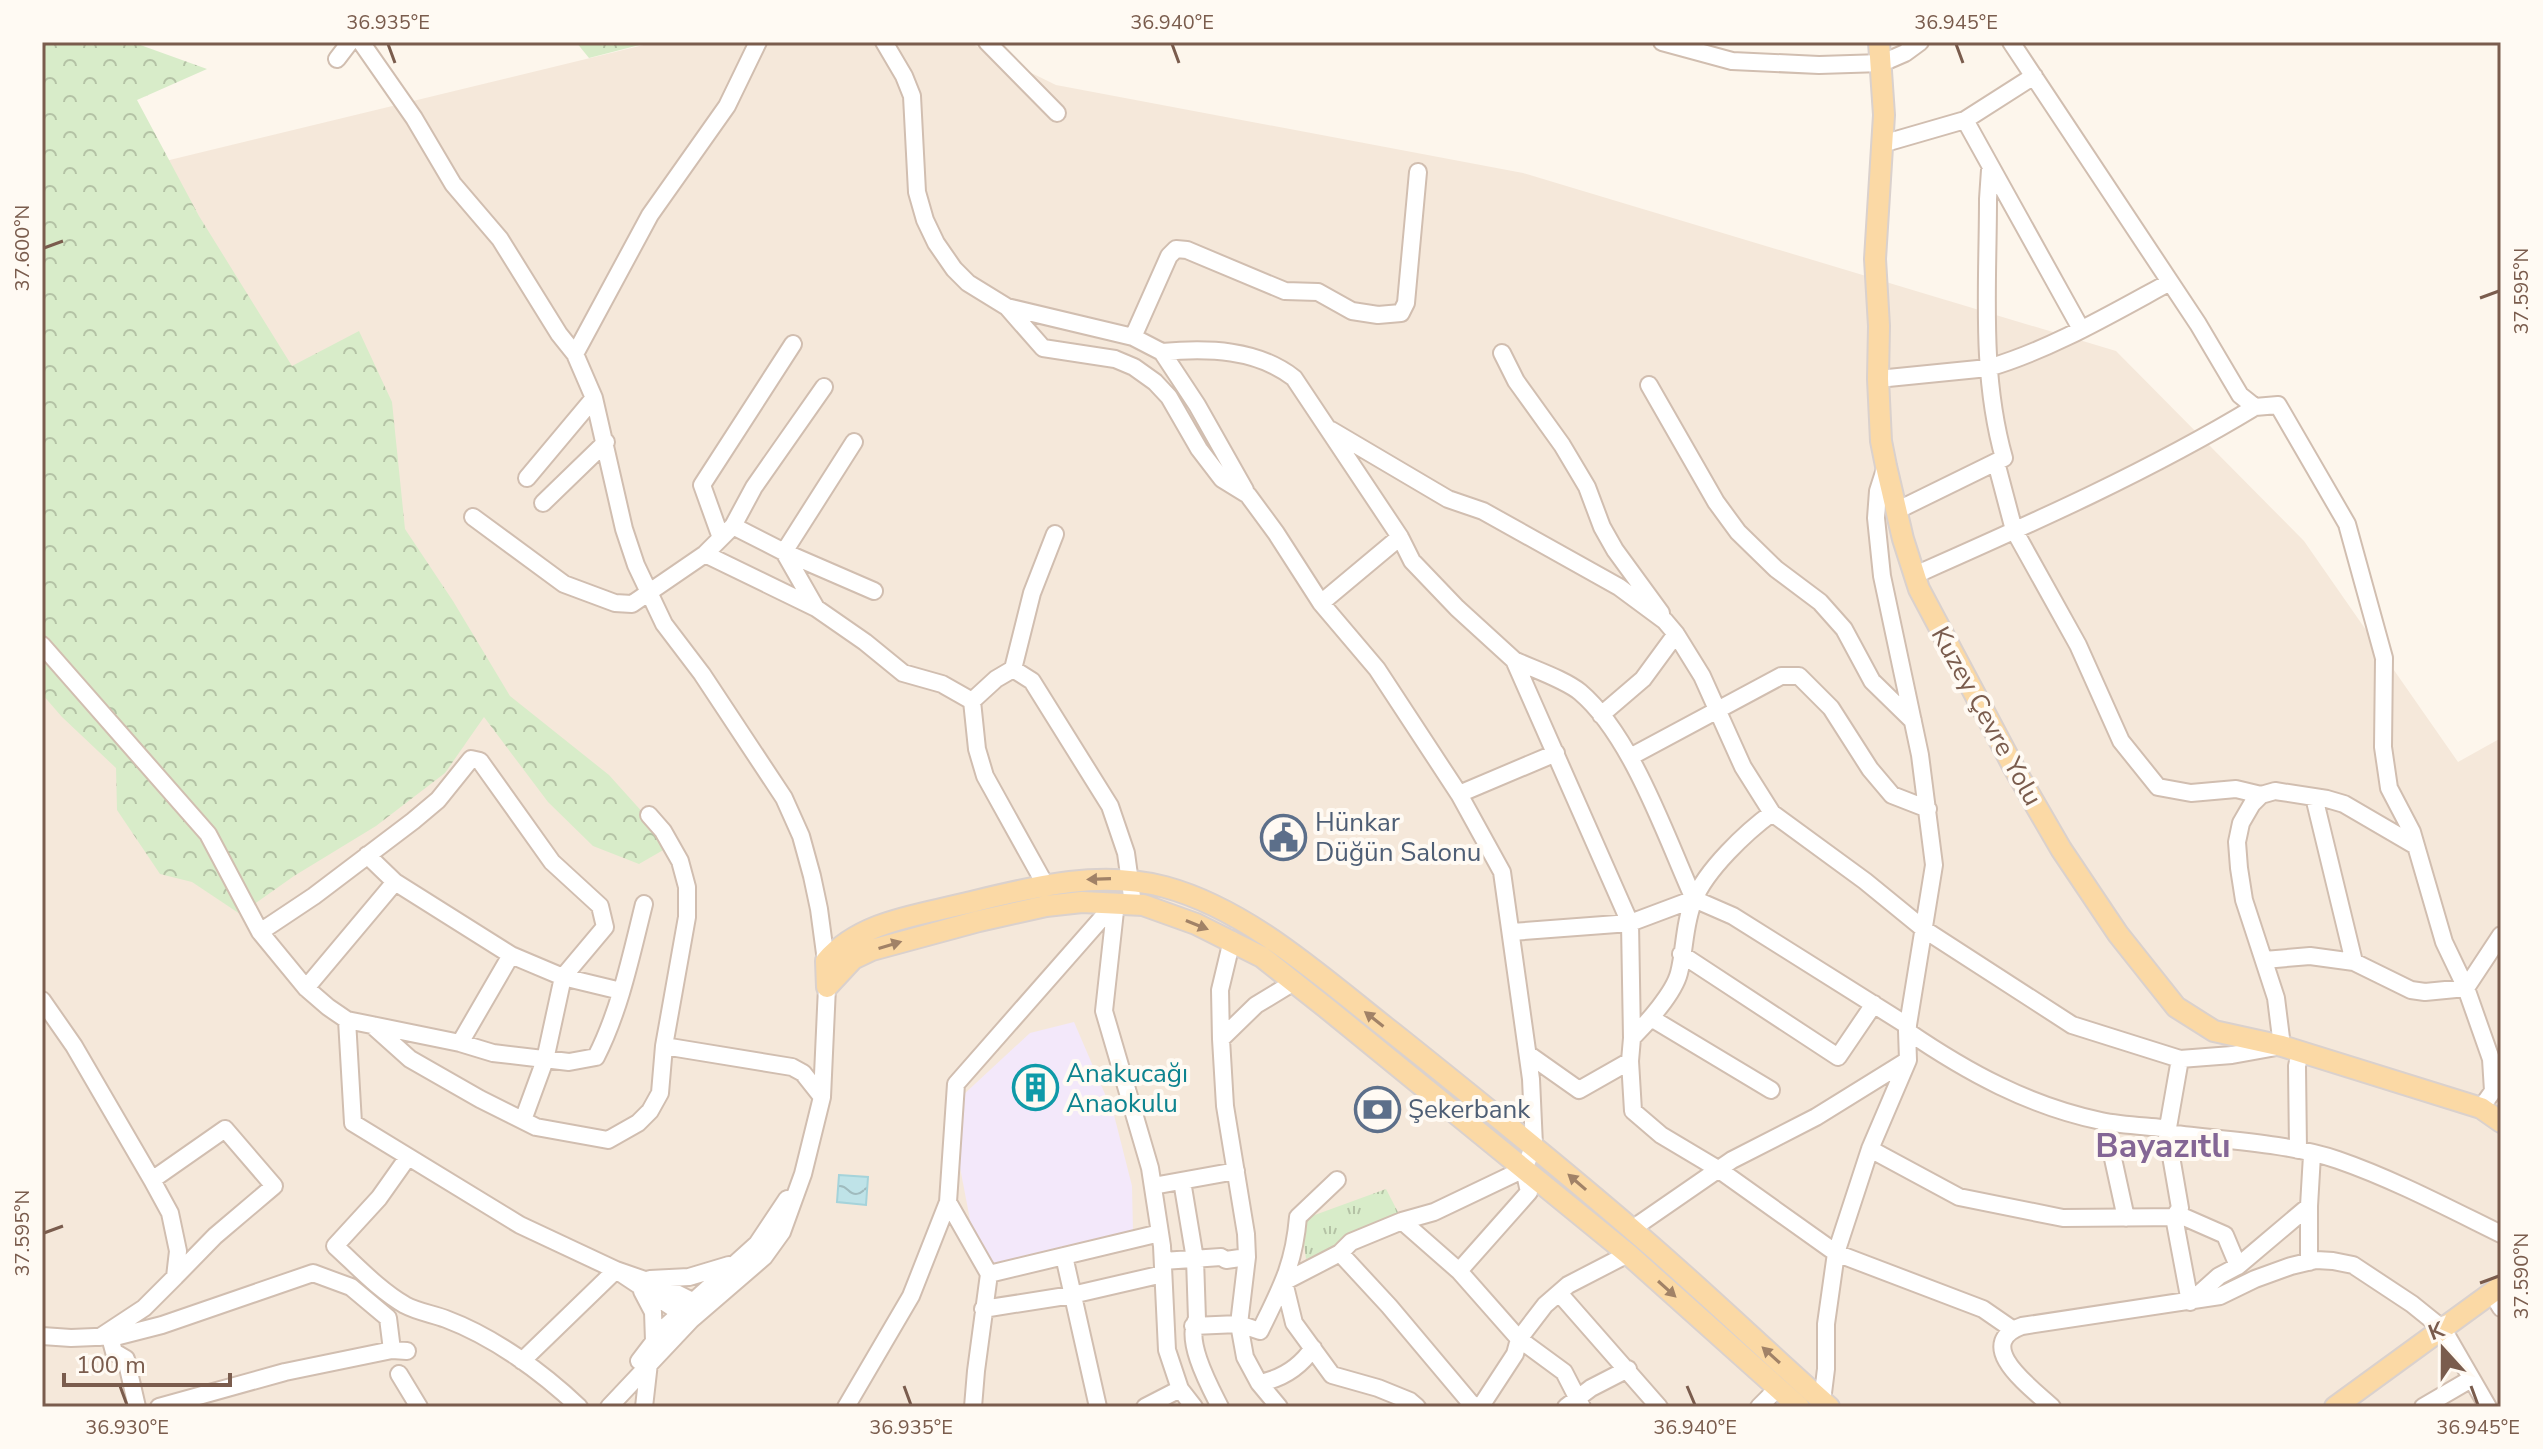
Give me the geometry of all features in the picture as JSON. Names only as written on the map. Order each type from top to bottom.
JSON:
[{"type":"main road","name":"Kuzey Çevre Yolu","points":[[1879,42],[1882,144],[1875,259],[1881,441],[1896,511],[1915,575],[1931,615],[2014,768],[2061,849],[2141,966],[2176,1007],[2214,1031],[2291,1049],[2494,1116]]},
{"type":"main road","points":[[827,987],[826,961],[839,946],[884,924],[1089,879],[1130,880],[1167,888],[1248,925],[1299,959],[1534,1145],[1826,1404]]},
{"type":"main road","points":[[827,987],[853,959],[872,950],[1046,906],[1143,905],[1196,924],[1262,957],[1294,982],[1628,1254],[1799,1407]]},
{"type":"main road","points":[[2335,1407],[2443,1329],[2498,1296]]},
{"type":"street","points":[[337,59],[350,42]]},
{"type":"street","points":[[361,42],[414,118],[453,184],[500,239],[559,334],[575,354],[594,398],[624,529],[648,591],[664,624],[702,674],[784,798],[801,836],[819,909],[826,961]]},
{"type":"street","points":[[575,354],[650,215],[727,106],[758,42]]},
{"type":"street","points":[[884,42],[912,96],[917,192],[925,220],[954,269],[974,288],[1007,307],[1133,337],[1162,352],[1222,351],[1257,357],[1279,366],[1294,378],[1400,537],[1412,561],[1514,660],[1578,690],[1601,715],[1630,757],[1694,899],[1733,916],[1874,1004],[1958,1065],[1998,1087],[2074,1115],[2105,1122],[2162,1128],[2167,1133],[2336,1159],[2501,1234]]},
{"type":"street","points":[[987,42],[1057,113]]},
{"type":"street","points":[[1662,42],[1732,61],[1819,65],[1882,63],[1920,42]]},
{"type":"street","points":[[2011,42],[2170,282],[2240,395],[2255,407]]},
{"type":"street","points":[[1882,144],[1965,120],[2034,76]]},
{"type":"street","points":[[1965,120],[1990,170],[2081,329]]},
{"type":"street","points":[[1896,511],[2004,458],[1993,413],[1988,368],[1990,170]]},
{"type":"street","points":[[1133,337],[1169,256],[1176,249],[1187,250],[1285,291],[1318,292],[1352,311],[1378,315],[1401,313],[1406,303],[1418,172]]},
{"type":"street","points":[[1878,379],[1988,368],[2019,358],[2170,282]]},
{"type":"street","points":[[1007,307],[1043,348],[1115,359],[1134,367],[1155,382],[1169,397],[1199,449],[1222,479],[1248,495]]},
{"type":"street","points":[[793,344],[702,485],[727,532],[784,552],[874,591]]},
{"type":"street","points":[[1162,352],[1197,405],[1248,495],[1321,603],[1377,669],[1459,794],[1502,872],[1528,1054],[1534,1145],[1524,1169],[1529,1192],[1459,1271]]},
{"type":"street","points":[[1502,353],[1516,381],[1562,445],[1587,487],[1602,527],[1615,550],[1653,599],[1702,676],[1743,767],[1772,813],[1865,881],[1925,930],[2072,1025],[2180,1059],[2291,1049]]},
{"type":"street","points":[[1649,385],[1716,502],[1738,532],[1776,569],[1820,602],[1844,629],[1872,681],[1913,721]]},
{"type":"street","points":[[473,517],[564,584],[615,603],[632,604],[705,554],[727,532],[754,487],[824,387]]},
{"type":"street","points":[[527,478],[594,398]]},
{"type":"street","points":[[1915,575],[2090,496],[2255,407],[2278,405],[2347,524],[2384,658],[2383,747],[2389,788],[2416,846],[2444,942],[2466,988],[2491,1059],[2494,1116]]},
{"type":"street","points":[[1331,430],[1448,499],[1483,511],[1619,587],[1671,628]]},
{"type":"street","points":[[543,503],[606,442]]},
{"type":"street","points":[[784,552],[854,442]]},
{"type":"street","points":[[1996,462],[2014,530],[2078,645],[2121,741],[2158,787],[2191,793],[2236,789],[2261,795],[2275,791],[2314,797],[2344,804],[2416,846]]},
{"type":"street","points":[[1826,1404],[1826,1324],[1836,1253],[1870,1149],[1908,1060],[1908,1029],[1934,865],[1913,721],[1882,576],[1876,518],[1878,491],[1886,466]]},
{"type":"street","points":[[972,701],[996,679],[1013,669],[1032,593],[1055,534]]},
{"type":"street","points":[[1321,603],[1400,537]]},
{"type":"street","points":[[784,552],[816,608]]},
{"type":"street","points":[[705,554],[816,608],[903,673],[942,684],[972,701]]},
{"type":"street","points":[[1601,715],[1643,679],[1671,628]]},
{"type":"street","points":[[42,645],[208,834],[260,932],[306,988],[347,1020],[460,1043],[493,1053],[569,1062],[596,1057],[621,991],[644,904]]},
{"type":"street","points":[[1514,660],[1630,923],[1633,1111],[1661,1135],[1718,1169],[1836,1253],[1983,1309],[2012,1329]]},
{"type":"street","points":[[1013,669],[1032,681],[1110,806],[1126,853],[1130,880],[1104,1011],[1150,1168],[1160,1233],[1167,1350],[1180,1389],[1194,1407]]},
{"type":"street","points":[[1630,757],[1781,676],[1799,676],[1831,708],[1870,769],[1892,795],[1928,809]]},
{"type":"street","points":[[972,701],[977,749],[985,776],[1046,886]]},
{"type":"street","points":[[1459,794],[1556,753]]},
{"type":"street","points":[[260,932],[314,896],[438,800],[471,759],[480,761],[552,862],[600,906],[605,927],[563,977],[545,1060],[523,1120]]},
{"type":"street","points":[[2261,795],[2241,823],[2237,842],[2244,900],[2297,1066],[2309,1206],[2309,1262]]},
{"type":"street","points":[[2314,797],[2354,962]]},
{"type":"street","points":[[1632,1038],[1651,1018],[1679,976],[1694,899],[1723,858],[1752,828],[1772,813]]},
{"type":"street","points":[[368,1023],[410,1059],[536,1127],[608,1140],[638,1123],[650,1111],[660,1093],[664,1046],[687,917],[687,887],[680,861],[663,831],[649,815]]},
{"type":"street","points":[[367,855],[395,882],[511,955],[563,977],[621,991]]},
{"type":"street","points":[[306,988],[395,882]]},
{"type":"street","points":[[1512,932],[1630,923],[1694,899]]},
{"type":"street","points":[[846,1407],[911,1296],[948,1202],[956,1084],[1124,903]]},
{"type":"street","points":[[2466,988],[2501,935]]},
{"type":"street","points":[[1232,940],[1220,990],[1225,1106],[1240,1184],[1247,1257],[1239,1324],[1245,1357],[1259,1383],[1279,1407]]},
{"type":"street","points":[[1681,954],[1838,1057],[1874,1004]]},
{"type":"street","points":[[460,1043],[511,955]]},
{"type":"street","points":[[2264,960],[2310,956],[2354,962],[2411,990],[2425,992],[2466,988]]},
{"type":"street","points":[[1221,1039],[1256,1005],[1294,982]]},
{"type":"street","points":[[611,1404],[627,1376],[654,1341],[764,1257],[782,1232],[803,1174],[822,1097],[827,987]]},
{"type":"street","points":[[42,1000],[74,1046],[170,1213],[178,1251],[175,1277]]},
{"type":"street","points":[[1651,1018],[1771,1090]]},
{"type":"street","points":[[347,1020],[353,1123],[520,1225],[639,1281],[692,1311]]},
{"type":"street","points":[[664,1046],[792,1067],[803,1073],[822,1097]]},
{"type":"street","points":[[1528,1054],[1579,1090],[1630,1061]]},
{"type":"street","points":[[2180,1059],[2167,1133],[2180,1208],[2174,1217],[2190,1302]]},
{"type":"street","points":[[1632,1229],[1718,1169],[1772,1137],[1816,1117],[1908,1060]]},
{"type":"street","points":[[2105,1122],[2126,1218]]},
{"type":"street","points":[[105,1337],[144,1308],[215,1236],[274,1186],[225,1129],[152,1180]]},
{"type":"street","points":[[1870,1149],[1959,1197],[2063,1218],[2184,1217],[2225,1235],[2238,1266]]},
{"type":"street","points":[[408,1157],[379,1198],[335,1246],[379,1286],[406,1305],[445,1318],[479,1335],[522,1361],[579,1407]]},
{"type":"street","points":[[1284,1282],[1340,1253],[1351,1242],[1402,1221],[1434,1212],[1524,1169]]},
{"type":"street","points":[[1153,1186],[1236,1171]]},
{"type":"street","points":[[611,1404],[692,1311],[757,1244],[803,1174]]},
{"type":"street","points":[[1193,1326],[1239,1324],[1260,1331],[1284,1282],[1295,1250],[1298,1217],[1337,1180]]},
{"type":"street","points":[[1182,1181],[1195,1259],[1197,1319],[1193,1326],[1196,1351],[1220,1407]]},
{"type":"street","points":[[948,1202],[989,1274],[973,1407]]},
{"type":"street","points":[[2190,1302],[2309,1206]]},
{"type":"street","points":[[1402,1221],[1459,1271],[1519,1339],[1564,1372],[1575,1404],[1628,1369]]},
{"type":"street","points":[[989,1274],[1160,1233]]},
{"type":"street","points":[[1340,1253],[1482,1404],[1515,1354],[1519,1339],[1545,1305],[1568,1285],[1628,1254]]},
{"type":"street","points":[[1064,1256],[1098,1407]]},
{"type":"street","points":[[983,1309],[1072,1295],[1195,1259],[1247,1257]]},
{"type":"street","points":[[639,1281],[689,1277],[738,1261]]},
{"type":"street","points":[[2052,1407],[2009,1367],[2002,1353],[2003,1339],[2012,1329],[2220,1296],[2255,1279],[2309,1262],[2333,1261],[2353,1265],[2412,1304],[2443,1329],[2488,1407]]},
{"type":"street","points":[[522,1361],[616,1270]]},
{"type":"street","points":[[42,1336],[105,1337],[162,1325],[313,1273],[351,1287],[388,1318],[400,1351],[285,1372],[159,1407]]},
{"type":"street","points":[[639,1281],[653,1312],[654,1341]]},
{"type":"street","points":[[1284,1282],[1294,1323],[1332,1375],[1378,1388],[1417,1407]]},
{"type":"street","points":[[1559,1293],[1657,1406]]},
{"type":"street","points":[[105,1337],[114,1352],[126,1359],[137,1407]]},
{"type":"street","points":[[1259,1383],[1276,1380],[1305,1360],[1313,1348]]},
{"type":"street","points":[[644,1407],[649,1363]]},
{"type":"street","points":[[399,1374],[419,1407]]},
{"type":"street","points":[[2423,1407],[2471,1379]]},
{"type":"street","points":[[1759,1407],[1778,1388]]},
{"type":"street","points":[[1145,1407],[1180,1389]]},
{"type":"shaded area","points":[[656,42],[968,42],[1056,85],[1523,173],[2116,351],[2304,541],[2458,762],[2501,738],[2501,1407],[42,1407],[42,191]]},
{"type":"shaded area","points":[[1074,1022],[1114,1115],[1132,1186],[1133,1233],[985,1268],[971,1225],[958,1157],[962,1096],[1030,1033]]},
{"type":"green space","points":[[42,42],[132,42],[207,69],[137,100],[199,216],[292,366],[359,331],[392,402],[405,529],[510,696],[609,775],[672,845],[639,864],[593,846],[548,802],[484,717],[445,773],[376,826],[294,876],[240,914],[192,882],[160,874],[117,810],[116,768],[42,694]]},
{"type":"green space","points":[[576,42],[651,42],[589,58]]},
{"type":"green space","points":[[1386,1189],[1401,1218],[1306,1259],[1301,1220]]},
{"type":"water","points":[[839,1175],[868,1177],[866,1205],[837,1202]]},
{"type":"place","name":"Hünkar Düğün Salonu","points":[[1284,837]]},
{"type":"place","name":"Anakucağı Anaokulu","points":[[1035,1088]]},
{"type":"place","name":"Şekerbank","points":[[1377,1109]]},
{"type":"district","name":"Bayazıtlı","points":[[2163,1145]]}]
